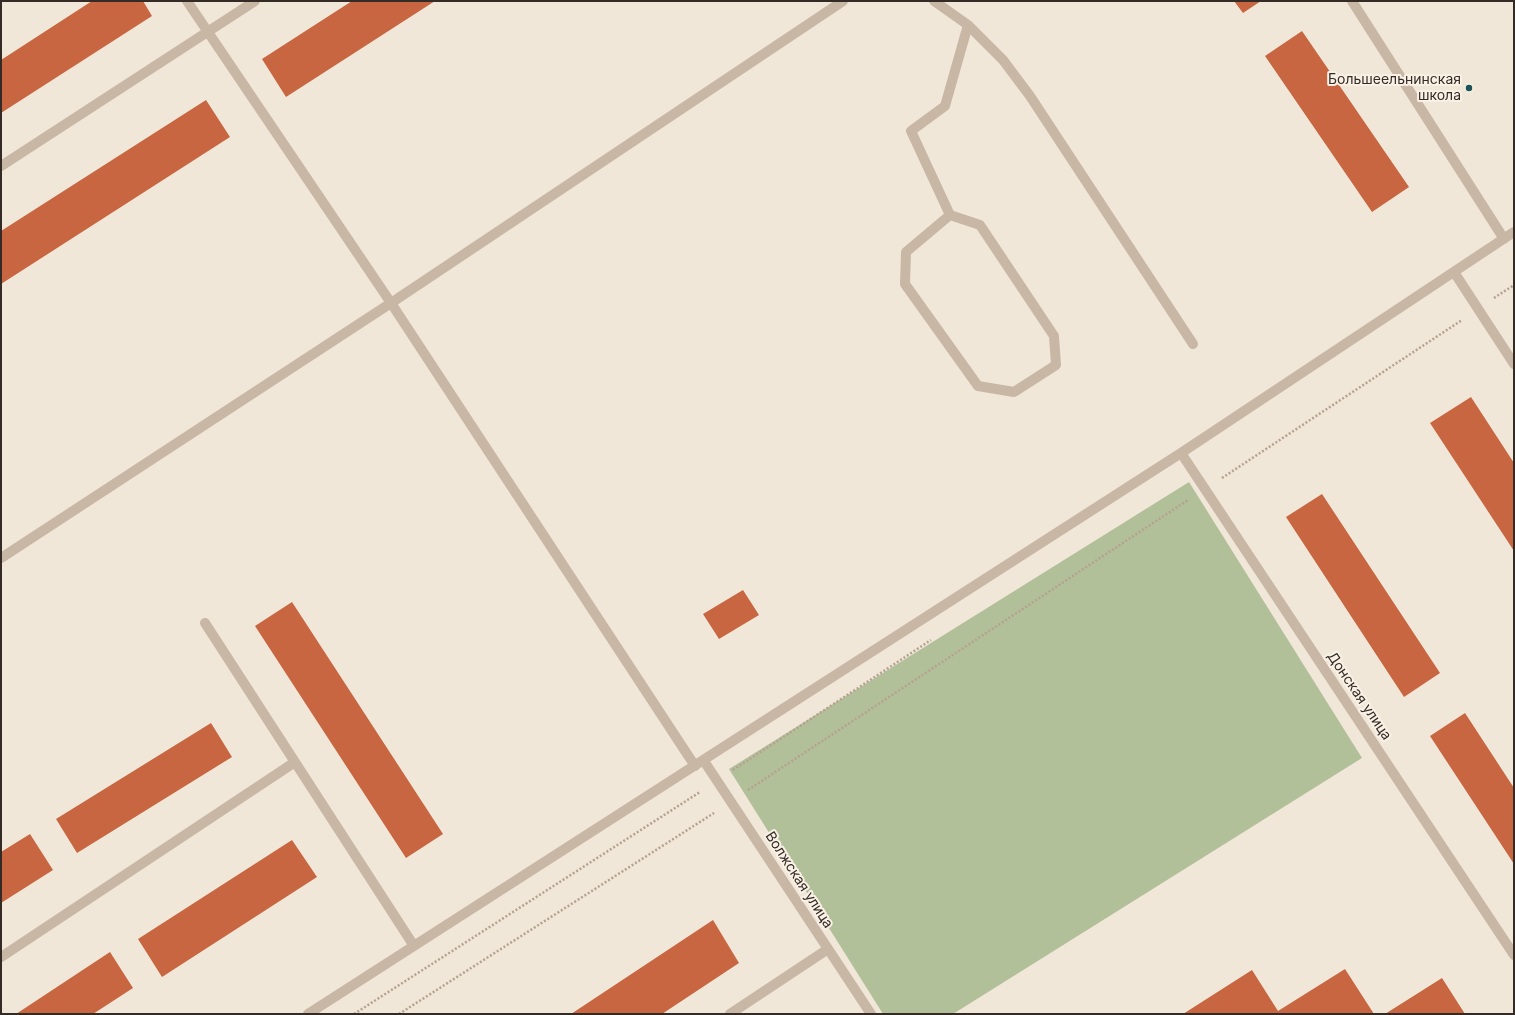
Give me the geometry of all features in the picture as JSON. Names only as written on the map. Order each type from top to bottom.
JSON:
[{"type":"street","points":[[186,1],[391,303],[695,766]]},
{"type":"street","points":[[1,166],[255,1]]},
{"type":"street","points":[[1,558],[391,303],[843,1]]},
{"type":"street","points":[[934,1],[968,25],[1003,60],[1030,96],[1193,344]]},
{"type":"street","points":[[1352,1],[1504,239]]},
{"type":"street","points":[[950,215],[906,252],[905,284],[978,386],[1014,392],[1056,365],[1054,336],[980,225],[950,215],[911,131],[945,106],[968,25]]},
{"type":"street","points":[[308,1014],[704,761],[1181,453],[1514,232]]},
{"type":"street","points":[[1454,272],[1514,364]]},
{"type":"street","name":"Донская улица","points":[[1181,453],[1514,955]]},
{"type":"street","points":[[205,623],[414,946]]},
{"type":"street","name":"Волжская улица","points":[[704,761],[871,1014]]},
{"type":"street","points":[[1,957],[295,762]]},
{"type":"street","points":[[730,1014],[828,949]]},
{"type":"path","points":[[399,1014],[731,802],[1514,285]]},
{"type":"green space","points":[[1189,482],[1362,758],[953,1014],[883,1014],[729,769]]},
{"type":"building","points":[[92,1],[143,1],[152,16],[1,113],[1,60]]},
{"type":"building","points":[[352,1],[435,1],[286,97],[262,59]]},
{"type":"building","points":[[1234,1],[1261,1],[1243,13]]},
{"type":"building","points":[[1302,31],[1409,187],[1372,212],[1265,56]]},
{"type":"building","points":[[206,100],[230,137],[1,284],[1,231]]},
{"type":"building","points":[[1471,397],[1514,463],[1514,551],[1430,423]]},
{"type":"building","points":[[1322,494],[1440,673],[1404,697],[1286,517]]},
{"type":"building","points":[[743,590],[759,615],[719,639],[703,614]]},
{"type":"building","points":[[292,602],[443,834],[406,858],[255,626]]},
{"type":"building","points":[[1465,713],[1514,788],[1514,864],[1430,736]]},
{"type":"building","points":[[211,723],[232,757],[77,853],[56,819]]},
{"type":"building","points":[[30,834],[53,870],[1,903],[1,852]]},
{"type":"building","points":[[292,840],[317,877],[162,977],[138,939]]},
{"type":"building","points":[[713,920],[739,963],[662,1014],[571,1014]]},
{"type":"building","points":[[110,952],[133,988],[93,1014],[16,1014]]},
{"type":"building","points":[[1345,969],[1374,1014],[1183,1014],[1252,970],[1278,1011]]},
{"type":"building","points":[[1442,978],[1465,1014],[1385,1014]]},
{"type":"place","name":"Большеельнинская школа","points":[[1469,88]]}]
